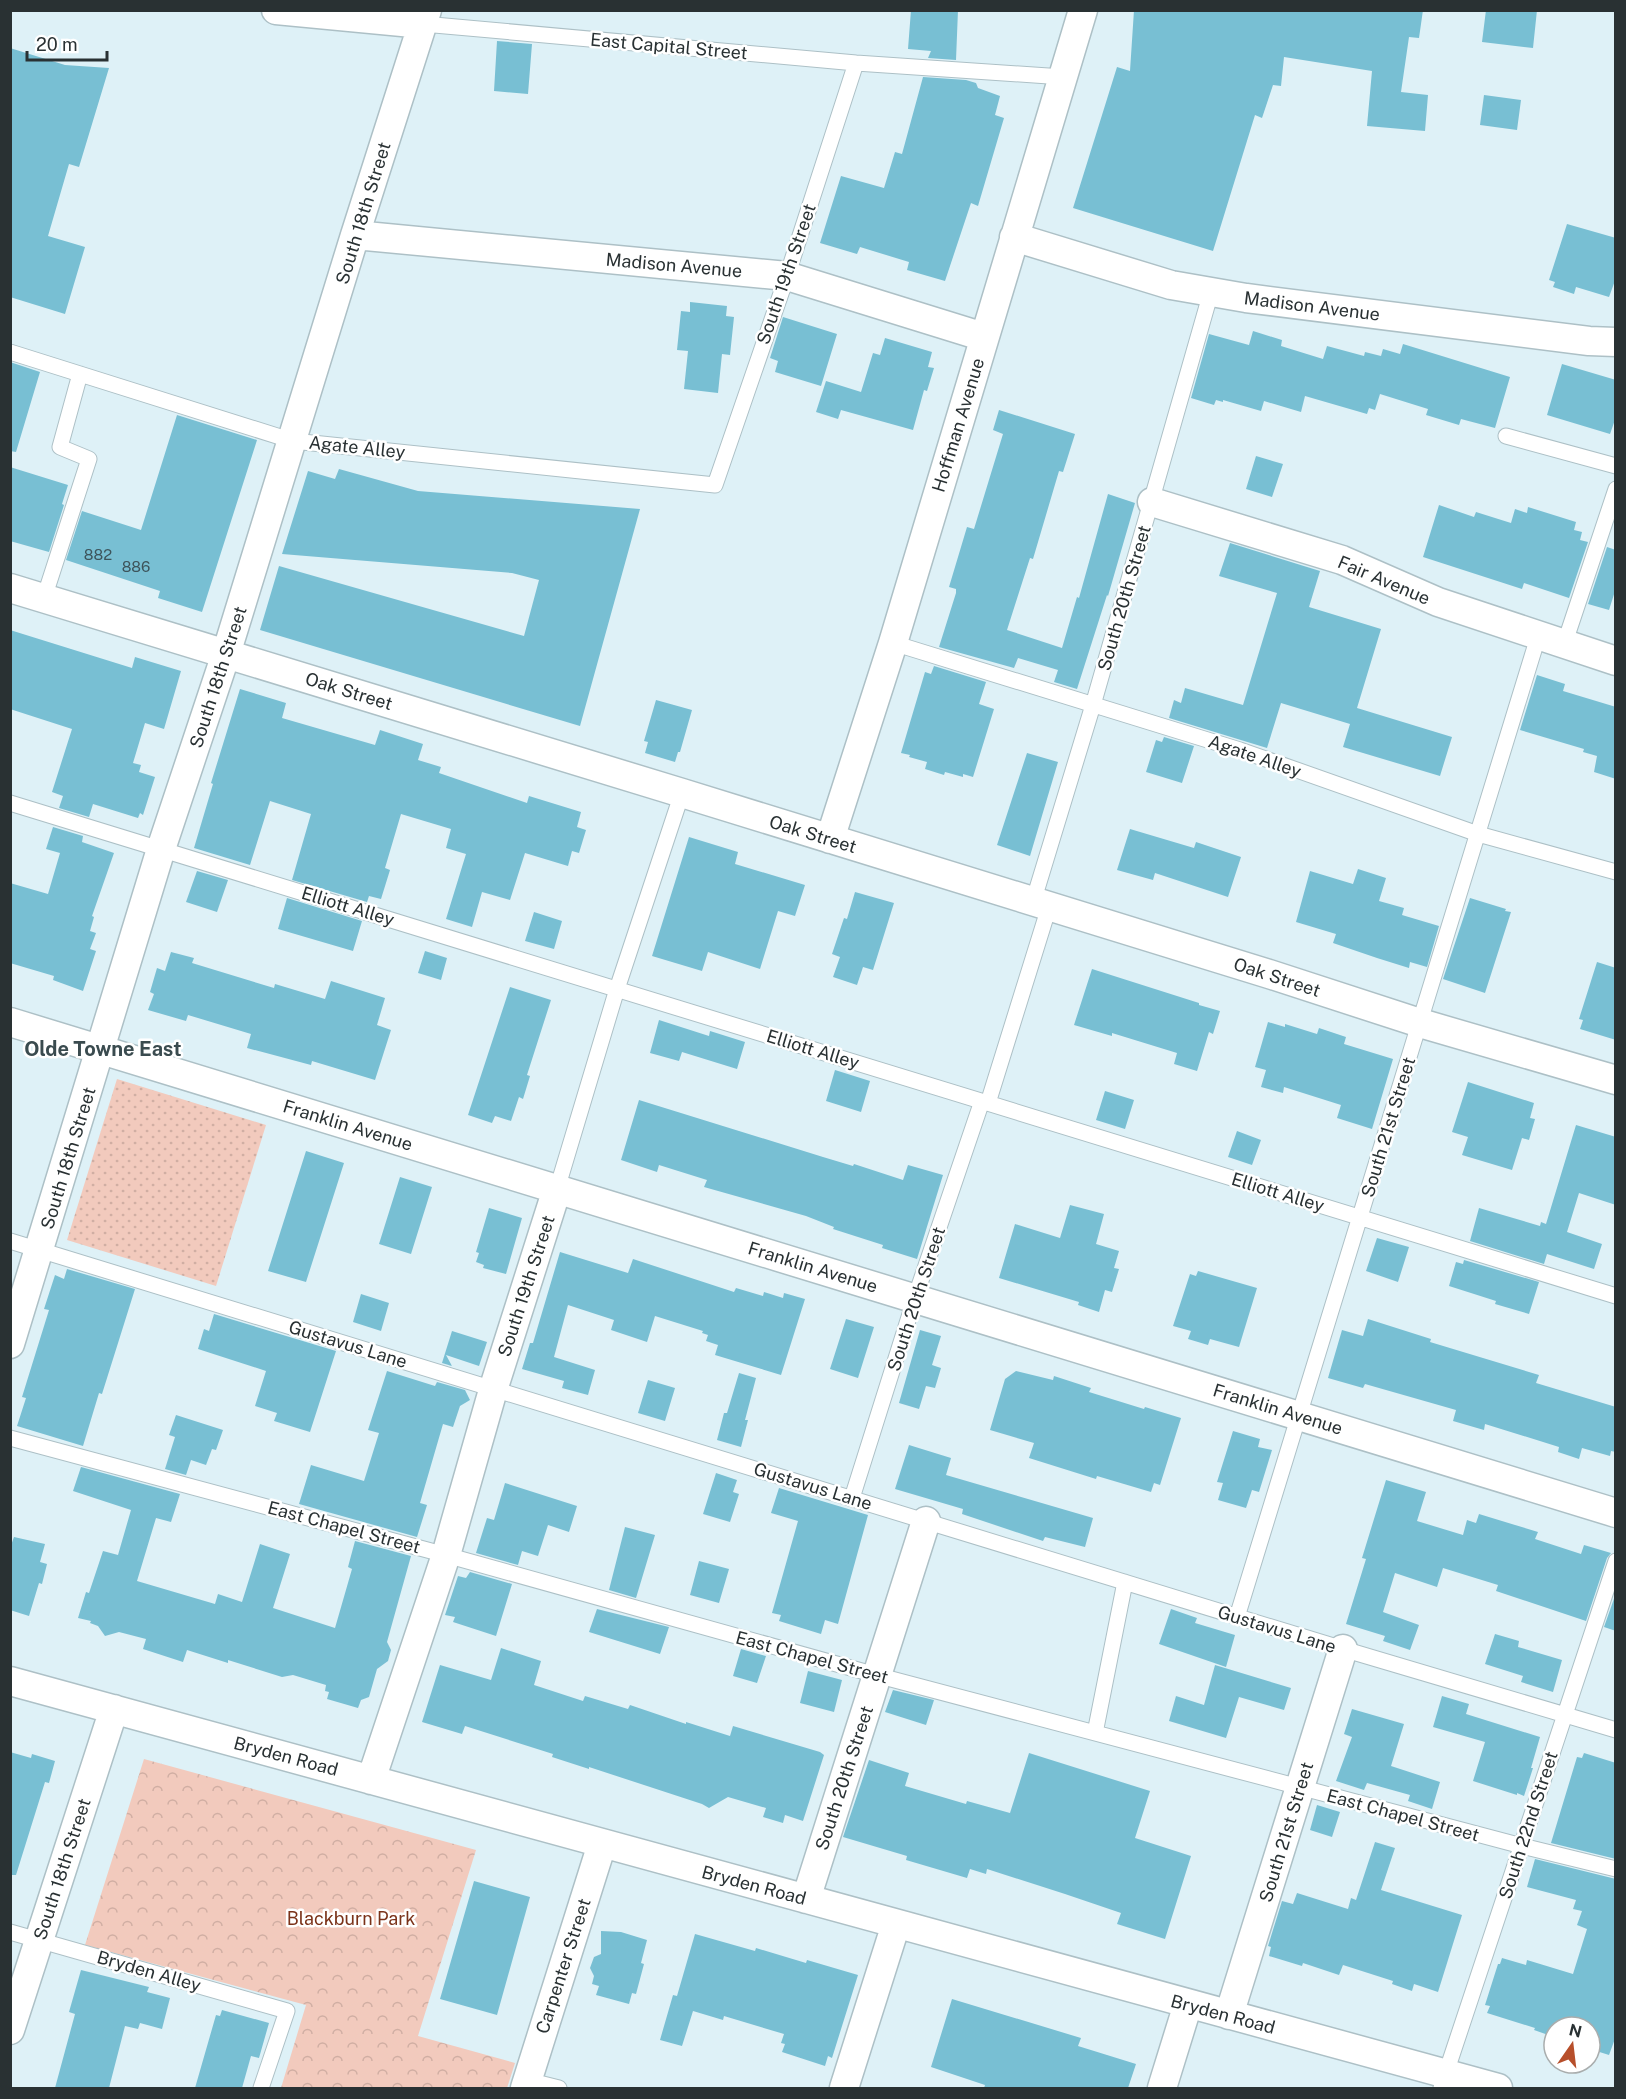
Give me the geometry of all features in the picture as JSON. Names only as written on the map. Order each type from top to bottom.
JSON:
[{"type":"street","name":"East Capital Street","points":[[276,10],[425,17]]},
{"type":"street","name":"Hoffman Avenue","points":[[830,839],[893,643],[1083,10]]},
{"type":"street","name":"South 18th Street","points":[[10,1344],[161,849],[226,654],[355,235],[425,17]]},
{"type":"street","name":"Madison Avenue","points":[[355,235],[787,276],[984,337]]},
{"type":"street","name":"Madison Avenue","points":[[1014,237],[1171,285],[1211,292],[1616,342]]},
{"type":"street","name":"Fair Avenue","points":[[1152,502],[1342,560],[1438,602],[1616,661]]},
{"type":"street","name":"Oak Street","points":[[10,588],[682,793],[1420,1023],[1616,1080]]},
{"type":"street","name":"Franklin Avenue","points":[[10,1022],[1299,1415],[1616,1514]]},
{"type":"street","name":"South 19th Street","points":[[371,1780],[446,1555],[493,1390],[557,1189]]},
{"type":"street","name":"South 20th Street","points":[[806,1899],[926,1521]]},
{"type":"street","name":"South 21st Street","points":[[1229,2015],[1343,1649]]},
{"type":"street","name":"Bryden Road","points":[[10,1681],[1229,2015],[1444,2081],[1498,2088]]},
{"type":"street","name":"South 18th Street","points":[[10,2030],[114,1709]]},
{"type":"street","name":"Carpenter Street","points":[[526,2084],[602,1844]]},
{"type":"street","points":[[844,2088],[896,1924]]},
{"type":"street","points":[[1162,2088],[1188,2004]]},
{"type":"lane","name":"East Capital Street","points":[[425,17],[856,63],[1062,77]]},
{"type":"lane","name":"South 19th Street","points":[[715,485],[787,276],[856,63]]},
{"type":"lane","name":"South 20th Street","points":[[852,1498],[915,1298],[985,1102],[1211,292]]},
{"type":"lane","name":"Agate Alley","points":[[10,352],[293,441],[715,485]]},
{"type":"lane","points":[[44,598],[89,459],[60,447],[80,374]]},
{"type":"lane","points":[[1506,436],[1616,466]]},
{"type":"lane","name":"South 21st Street","points":[[1237,1617],[1478,834],[1551,641],[1616,489]]},
{"type":"lane","name":"Agate Alley","points":[[893,643],[1240,750],[1478,834],[1616,872]]},
{"type":"lane","name":"South 19th Street","points":[[557,1189],[617,989],[682,793]]},
{"type":"lane","name":"Elliott Alley","points":[[10,802],[1616,1296]]},
{"type":"lane","name":"Gustavus Lane","points":[[10,1241],[1237,1617],[1616,1730]]},
{"type":"lane","name":"East Chapel Street","points":[[10,1438],[446,1555],[876,1675],[1521,1846],[1616,1869]]},
{"type":"lane","name":"South 22nd Street","points":[[1444,2081],[1616,1561]]},
{"type":"lane","points":[[1095,1733],[1125,1582]]},
{"type":"lane","name":"Bryden Alley","points":[[10,1932],[287,2011],[261,2088]]},
{"type":"lane","points":[[526,2084],[559,2088]]},
{"type":"green space","points":[[117,1079],[266,1125],[216,1286],[67,1240]]},
{"type":"green space","name":"Blackburn Park","points":[[144,1759],[476,1850],[418,2036],[515,2063],[507,2088],[281,2088],[306,2005],[85,1945]]},
{"type":"building","points":[[911,10],[958,10],[956,60],[928,58],[931,51],[908,49]]},
{"type":"building","points":[[1134,10],[1423,10],[1419,38],[1409,37],[1401,92],[1428,95],[1425,131],[1367,126],[1372,71],[1284,57],[1281,86],[1273,85],[1262,118],[1255,115],[1213,251],[1073,208],[1117,67],[1130,71]]},
{"type":"building","points":[[1486,10],[1537,10],[1533,48],[1482,42]]},
{"type":"building","points":[[497,41],[532,44],[528,94],[494,91]]},
{"type":"building","points":[[10,48],[65,65],[109,68],[79,167],[69,164],[48,236],[85,247],[65,314],[10,297]]},
{"type":"building","points":[[923,77],[966,80],[976,83],[978,88],[1000,96],[995,115],[1004,118],[978,206],[971,203],[945,281],[907,270],[909,262],[860,247],[857,254],[820,243],[841,176],[884,188],[895,152],[902,154]]},
{"type":"building","points":[[1484,95],[1521,100],[1517,130],[1480,125]]},
{"type":"building","points":[[1567,224],[1616,238],[1616,278],[1609,297],[1576,287],[1574,294],[1553,287],[1555,282],[1549,280]]},
{"type":"building","points":[[690,302],[727,306],[726,316],[734,317],[730,355],[722,354],[718,393],[684,389],[688,351],[677,350],[681,311],[690,312]]},
{"type":"building","points":[[783,317],[837,334],[821,386],[775,372],[778,361],[770,358]]},
{"type":"building","points":[[1253,331],[1282,340],[1281,346],[1323,359],[1327,346],[1364,356],[1365,352],[1381,356],[1383,349],[1400,354],[1403,344],[1510,377],[1495,428],[1461,419],[1459,425],[1426,415],[1428,409],[1380,394],[1375,410],[1369,408],[1367,414],[1305,396],[1301,412],[1264,401],[1261,411],[1223,400],[1223,402],[1216,400],[1214,405],[1191,398],[1209,334],[1249,345]]},
{"type":"building","points":[[885,338],[932,352],[928,367],[934,368],[927,391],[924,390],[913,430],[841,410],[838,419],[816,412],[826,381],[861,392],[873,353],[880,355]]},
{"type":"building","points":[[10,362],[40,372],[16,452],[10,451]]},
{"type":"building","points":[[1562,364],[1616,380],[1616,417],[1610,434],[1547,415]]},
{"type":"building","points":[[999,410],[1075,434],[1063,472],[1059,471],[1033,559],[1030,558],[1007,630],[1062,648],[1077,597],[1079,598],[1108,494],[1135,503],[1108,596],[1077,689],[1054,682],[1058,670],[1018,658],[1014,668],[939,647],[956,593],[956,589],[949,587],[967,527],[974,529],[1003,434],[993,430]]},
{"type":"building","points":[[177,415],[257,440],[202,612],[158,598],[160,591],[66,560],[82,511],[141,530]]},
{"type":"building","points":[[1256,456],[1283,464],[1272,497],[1246,489]]},
{"type":"building","points":[[10,467],[68,485],[49,552],[10,541]]},
{"type":"building","points":[[339,469],[418,491],[640,509],[580,726],[260,630],[279,566],[524,636],[539,580],[512,573],[282,554],[308,471],[335,479]]},
{"type":"building","points":[[1439,505],[1474,517],[1476,512],[1511,523],[1515,509],[1527,513],[1528,507],[1576,522],[1574,530],[1582,532],[1580,540],[1588,542],[1569,598],[1524,583],[1522,589],[1423,557]]},
{"type":"building","points":[[1230,543],[1320,571],[1309,607],[1381,629],[1357,708],[1452,737],[1440,776],[1343,747],[1350,724],[1281,703],[1267,748],[1169,718],[1174,700],[1181,703],[1185,688],[1243,705],[1277,593],[1219,576]]},
{"type":"building","points":[[1607,547],[1616,550],[1616,588],[1609,610],[1588,604]]},
{"type":"building","points":[[10,630],[132,668],[135,657],[181,671],[164,729],[145,723],[133,763],[141,765],[139,772],[155,777],[143,815],[140,813],[138,818],[93,804],[89,817],[59,808],[63,796],[52,792],[72,729],[10,709]]},
{"type":"building","points":[[934,666],[986,682],[979,704],[994,709],[973,777],[945,772],[944,775],[925,769],[927,762],[901,753],[925,672],[931,674]]},
{"type":"building","points":[[1537,675],[1565,684],[1563,691],[1616,707],[1616,779],[1594,772],[1597,756],[1583,752],[1584,749],[1520,730]]},
{"type":"building","points":[[240,689],[286,703],[282,718],[375,745],[380,730],[423,744],[418,760],[441,767],[439,773],[527,803],[529,796],[581,812],[577,827],[586,830],[579,853],[572,851],[568,866],[525,853],[510,900],[482,892],[472,927],[446,919],[466,854],[446,848],[451,829],[401,814],[385,868],[390,870],[381,899],[369,896],[367,902],[292,880],[311,814],[270,801],[250,865],[194,848]]},
{"type":"building","points":[[656,700],[692,710],[675,762],[645,753],[648,742],[644,741]]},
{"type":"building","points":[[1164,737],[1194,746],[1182,783],[1146,772],[1156,740],[1162,742]]},
{"type":"building","points":[[1027,753],[1058,762],[1030,856],[997,845]]},
{"type":"building","points":[[53,827],[83,836],[82,842],[114,853],[92,916],[94,917],[90,931],[96,933],[90,949],[96,951],[83,991],[53,980],[54,976],[10,963],[10,883],[48,894],[60,853],[46,849]]},
{"type":"building","points":[[1130,829],[1194,848],[1196,842],[1241,857],[1228,897],[1155,873],[1153,880],[1117,870]]},
{"type":"building","points":[[689,837],[738,852],[735,864],[805,885],[795,916],[778,911],[760,969],[708,952],[702,971],[652,956]]},
{"type":"building","points":[[1358,869],[1386,878],[1379,901],[1404,908],[1402,915],[1439,926],[1427,967],[1410,962],[1409,968],[1333,943],[1336,934],[1296,922],[1310,871],[1353,884]]},
{"type":"building","points":[[197,871],[228,880],[217,912],[186,902]]},
{"type":"building","points":[[855,892],[894,903],[873,970],[863,967],[857,985],[833,977],[840,957],[832,954],[844,918],[847,919]]},
{"type":"building","points":[[287,898],[362,921],[353,951],[278,929]]},
{"type":"building","points":[[1470,898],[1511,912],[1485,993],[1443,979]]},
{"type":"building","points":[[534,912],[562,921],[554,949],[525,941]]},
{"type":"building","points":[[425,951],[447,958],[441,980],[418,973]]},
{"type":"building","points":[[171,952],[194,958],[192,963],[274,988],[275,984],[325,999],[331,981],[385,998],[377,1025],[391,1030],[375,1080],[312,1061],[311,1065],[247,1048],[251,1034],[188,1015],[186,1021],[148,1010],[154,994],[150,992],[157,968],[165,971]]},
{"type":"building","points":[[1597,962],[1616,968],[1616,1040],[1580,1029],[1583,1020],[1579,1019]]},
{"type":"building","points":[[1092,969],[1220,1011],[1213,1034],[1209,1032],[1197,1071],[1174,1064],[1177,1053],[1112,1033],[1112,1036],[1074,1025]]},
{"type":"building","points":[[510,987],[551,1000],[527,1075],[530,1076],[523,1099],[519,1097],[511,1121],[495,1116],[492,1123],[468,1115]]},
{"type":"building","points":[[659,1020],[709,1036],[710,1031],[745,1042],[737,1069],[682,1052],[679,1061],[650,1053]]},
{"type":"building","points":[[1268,1022],[1285,1027],[1285,1024],[1317,1034],[1319,1028],[1346,1037],[1344,1044],[1393,1059],[1372,1129],[1337,1118],[1341,1105],[1284,1087],[1283,1093],[1261,1087],[1266,1070],[1255,1067]]},
{"type":"building","points":[[835,1070],[870,1081],[861,1112],[826,1101]]},
{"type":"building","points":[[1468,1082],[1534,1103],[1530,1118],[1535,1119],[1529,1140],[1522,1138],[1512,1170],[1462,1155],[1468,1137],[1452,1132]]},
{"type":"building","points":[[1105,1091],[1134,1100],[1125,1129],[1096,1120]]},
{"type":"building","points":[[639,1100],[903,1180],[908,1165],[943,1175],[917,1259],[882,1248],[883,1245],[833,1229],[834,1227],[806,1216],[704,1187],[707,1180],[659,1165],[657,1172],[621,1160]]},
{"type":"building","points":[[1576,1125],[1616,1137],[1616,1205],[1579,1193],[1567,1232],[1602,1244],[1594,1269],[1547,1254],[1544,1264],[1470,1241],[1479,1208],[1540,1226],[1541,1222],[1546,1224]]},
{"type":"building","points":[[1237,1131],[1261,1140],[1252,1165],[1228,1157]]},
{"type":"building","points":[[306,1151],[344,1163],[306,1282],[268,1271]]},
{"type":"building","points":[[400,1177],[432,1187],[411,1254],[379,1244]]},
{"type":"building","points":[[1070,1205],[1104,1214],[1096,1244],[1119,1251],[1114,1268],[1119,1269],[1112,1292],[1105,1290],[1099,1312],[1078,1305],[1079,1302],[999,1278],[1015,1224],[1060,1238]]},
{"type":"building","points":[[489,1208],[522,1218],[506,1274],[483,1268],[484,1265],[476,1262],[479,1253],[476,1252]]},
{"type":"building","points":[[1377,1238],[1409,1247],[1398,1282],[1366,1271]]},
{"type":"building","points":[[560,1252],[628,1273],[633,1259],[734,1292],[736,1288],[763,1296],[764,1292],[783,1298],[784,1293],[805,1299],[781,1375],[715,1355],[718,1345],[706,1341],[708,1335],[702,1333],[703,1331],[655,1316],[647,1342],[611,1330],[614,1320],[568,1305],[554,1357],[595,1370],[588,1395],[562,1388],[564,1381],[522,1369],[530,1343],[533,1343]]},
{"type":"building","points":[[1464,1260],[1539,1282],[1529,1314],[1449,1286],[1456,1262],[1463,1264]]},
{"type":"building","points":[[67,1269],[135,1289],[83,1446],[17,1426],[26,1398],[22,1397],[49,1310],[44,1309],[55,1275],[64,1279]]},
{"type":"building","points":[[1198,1271],[1257,1288],[1239,1347],[1210,1339],[1208,1345],[1188,1339],[1191,1331],[1173,1326],[1190,1274],[1196,1276]]},
{"type":"building","points":[[361,1294],[389,1303],[381,1331],[353,1322]]},
{"type":"building","points":[[214,1314],[336,1351],[310,1432],[274,1421],[277,1413],[255,1406],[266,1371],[198,1349],[204,1329],[209,1331]]},
{"type":"building","points":[[846,1319],[874,1327],[858,1378],[830,1369]]},
{"type":"building","points":[[1368,1319],[1431,1339],[1430,1342],[1539,1375],[1536,1383],[1616,1407],[1616,1452],[1611,1451],[1610,1456],[1582,1448],[1579,1459],[1558,1452],[1559,1447],[1485,1424],[1484,1430],[1453,1421],[1456,1410],[1365,1384],[1363,1388],[1328,1378],[1342,1330],[1363,1336]]},
{"type":"building","points":[[920,1330],[941,1336],[932,1365],[941,1368],[935,1388],[926,1386],[919,1409],[899,1403]]},
{"type":"building","points":[[452,1331],[487,1342],[479,1366],[446,1355],[452,1366],[442,1363]]},
{"type":"building","points":[[387,1371],[435,1386],[437,1382],[465,1390],[470,1400],[460,1406],[453,1427],[443,1424],[420,1503],[427,1505],[417,1537],[299,1504],[311,1465],[364,1481],[379,1433],[368,1430]]},
{"type":"building","points":[[1016,1371],[1053,1380],[1054,1376],[1091,1388],[1089,1392],[1181,1418],[1160,1485],[1154,1483],[1151,1492],[1097,1476],[1096,1479],[1029,1458],[1034,1443],[990,1430],[1005,1379]]},
{"type":"building","points":[[739,1373],[756,1378],[745,1420],[748,1420],[741,1447],[717,1440]]},
{"type":"building","points":[[648,1380],[675,1388],[665,1421],[638,1413]]},
{"type":"building","points":[[176,1415],[223,1430],[216,1450],[212,1449],[206,1465],[191,1460],[186,1475],[165,1469],[175,1437],[169,1435]]},
{"type":"building","points":[[1233,1431],[1260,1439],[1258,1447],[1272,1450],[1259,1492],[1252,1490],[1246,1508],[1218,1500],[1223,1483],[1217,1482]]},
{"type":"building","points":[[909,1445],[951,1458],[946,1475],[1093,1518],[1085,1547],[1045,1537],[1043,1541],[962,1514],[963,1509],[895,1489]]},
{"type":"building","points":[[81,1467],[180,1494],[171,1522],[156,1518],[137,1581],[215,1604],[218,1594],[242,1602],[260,1544],[290,1554],[273,1608],[335,1628],[352,1569],[348,1567],[355,1541],[411,1556],[387,1642],[391,1650],[388,1661],[377,1669],[369,1697],[361,1700],[358,1708],[327,1699],[329,1692],[325,1691],[326,1685],[293,1675],[282,1677],[187,1650],[183,1662],[143,1649],[146,1639],[119,1632],[105,1636],[98,1626],[90,1623],[91,1621],[78,1618],[103,1551],[118,1555],[131,1510],[73,1491]]},
{"type":"building","points":[[716,1473],[737,1480],[733,1492],[739,1494],[730,1522],[703,1514]]},
{"type":"building","points":[[1386,1480],[1426,1492],[1417,1521],[1463,1535],[1467,1520],[1476,1523],[1479,1514],[1538,1532],[1535,1539],[1581,1554],[1584,1545],[1611,1553],[1607,1558],[1586,1621],[1496,1591],[1498,1585],[1443,1568],[1437,1587],[1395,1573],[1383,1612],[1419,1625],[1410,1650],[1383,1641],[1385,1636],[1346,1624],[1366,1559],[1362,1558]]},
{"type":"building","points":[[505,1483],[577,1506],[569,1532],[548,1525],[538,1556],[522,1551],[518,1565],[476,1553],[487,1518],[494,1520]]},
{"type":"building","points":[[779,1488],[868,1515],[838,1624],[825,1620],[821,1634],[779,1621],[781,1615],[772,1613],[798,1521],[771,1513]]},
{"type":"building","points":[[625,1527],[655,1535],[636,1598],[609,1590]]},
{"type":"building","points":[[14,1537],[45,1544],[40,1562],[47,1564],[42,1584],[39,1583],[29,1616],[10,1610],[10,1548]]},
{"type":"building","points":[[699,1561],[729,1569],[719,1603],[690,1595]]},
{"type":"building","points":[[470,1572],[512,1584],[496,1636],[453,1622],[455,1617],[445,1615],[458,1576],[466,1578]]},
{"type":"building","points":[[1616,1593],[1616,1631],[1604,1627]]},
{"type":"building","points":[[597,1609],[669,1627],[660,1654],[589,1632]]},
{"type":"building","points":[[1171,1609],[1197,1618],[1195,1623],[1235,1635],[1226,1667],[1159,1644]]},
{"type":"building","points":[[1495,1634],[1519,1641],[1518,1647],[1562,1660],[1553,1692],[1521,1682],[1523,1676],[1485,1664]]},
{"type":"building","points":[[501,1648],[541,1661],[534,1685],[583,1701],[585,1696],[628,1709],[630,1705],[730,1736],[733,1726],[820,1752],[824,1755],[803,1821],[785,1815],[783,1823],[763,1817],[766,1808],[728,1797],[709,1808],[465,1726],[462,1734],[422,1722],[440,1665],[491,1680]]},
{"type":"building","points":[[741,1649],[766,1656],[757,1683],[733,1676]]},
{"type":"building","points":[[1215,1665],[1291,1688],[1284,1710],[1239,1697],[1226,1738],[1169,1721],[1176,1696],[1204,1705]]},
{"type":"building","points":[[808,1671],[842,1680],[834,1712],[800,1703]]},
{"type":"building","points":[[893,1690],[934,1700],[926,1725],[885,1712]]},
{"type":"building","points":[[1442,1696],[1469,1704],[1466,1714],[1540,1737],[1524,1796],[1473,1781],[1485,1742],[1433,1727]]},
{"type":"building","points":[[1352,1709],[1404,1724],[1391,1766],[1440,1782],[1432,1809],[1408,1801],[1410,1795],[1367,1783],[1364,1790],[1336,1781],[1352,1737],[1344,1734]]},
{"type":"building","points":[[10,1752],[31,1758],[32,1754],[55,1761],[49,1783],[45,1782],[16,1875],[10,1875]]},
{"type":"building","points":[[1029,1753],[1150,1791],[1135,1838],[1191,1856],[1165,1939],[1117,1924],[1121,1913],[987,1869],[986,1874],[970,1869],[967,1878],[906,1860],[907,1856],[843,1837],[869,1760],[909,1773],[905,1786],[966,1804],[967,1801],[1010,1813]]},
{"type":"building","points":[[1584,1753],[1616,1763],[1616,1859],[1551,1843],[1577,1757],[1582,1758]]},
{"type":"building","points":[[1317,1805],[1340,1812],[1332,1837],[1310,1830]]},
{"type":"building","points":[[1375,1842],[1395,1848],[1381,1890],[1462,1915],[1438,1992],[1414,1984],[1412,1991],[1392,1984],[1393,1981],[1343,1965],[1339,1975],[1303,1963],[1302,1966],[1269,1956],[1271,1947],[1268,1946],[1282,1901],[1293,1904],[1297,1893],[1348,1909],[1351,1898],[1356,1900]]},
{"type":"building","points":[[1535,1859],[1616,1879],[1616,2036],[1609,2055],[1602,2053],[1602,2015],[1542,2015],[1542,2033],[1534,2030],[1535,2028],[1487,2013],[1490,2006],[1485,2005],[1502,1958],[1526,1965],[1527,1960],[1573,1974],[1587,1929],[1577,1925],[1582,1911],[1573,1909],[1576,1900],[1527,1887]]},
{"type":"building","points":[[474,1881],[530,1897],[497,2015],[440,1999]]},
{"type":"building","points":[[601,1931],[621,1932],[647,1940],[641,1963],[644,1964],[636,1994],[632,1993],[629,2004],[596,1995],[599,1986],[592,1984],[594,1976],[590,1968],[594,1957],[601,1954]]},
{"type":"building","points":[[695,1934],[755,1951],[756,1948],[806,1963],[807,1960],[858,1975],[832,2058],[828,2056],[825,2066],[782,2052],[785,2044],[781,2043],[784,2034],[724,2016],[723,2020],[693,2011],[682,2046],[660,2040],[673,1995],[677,1996]]},
{"type":"building","points":[[81,1970],[149,1987],[147,1992],[170,1998],[162,2029],[140,2023],[138,2029],[125,2026],[109,2088],[55,2088],[75,2014],[69,2012]]},
{"type":"building","points":[[952,1999],[1081,2038],[1078,2046],[1136,2064],[1128,2088],[984,2088],[985,2085],[931,2067]]},
{"type":"building","points":[[222,2010],[269,2023],[259,2058],[251,2056],[242,2088],[195,2088],[216,2015],[220,2016]]},
{"type":"district","name":"Olde Towne East","points":[[103,1049]]}]
